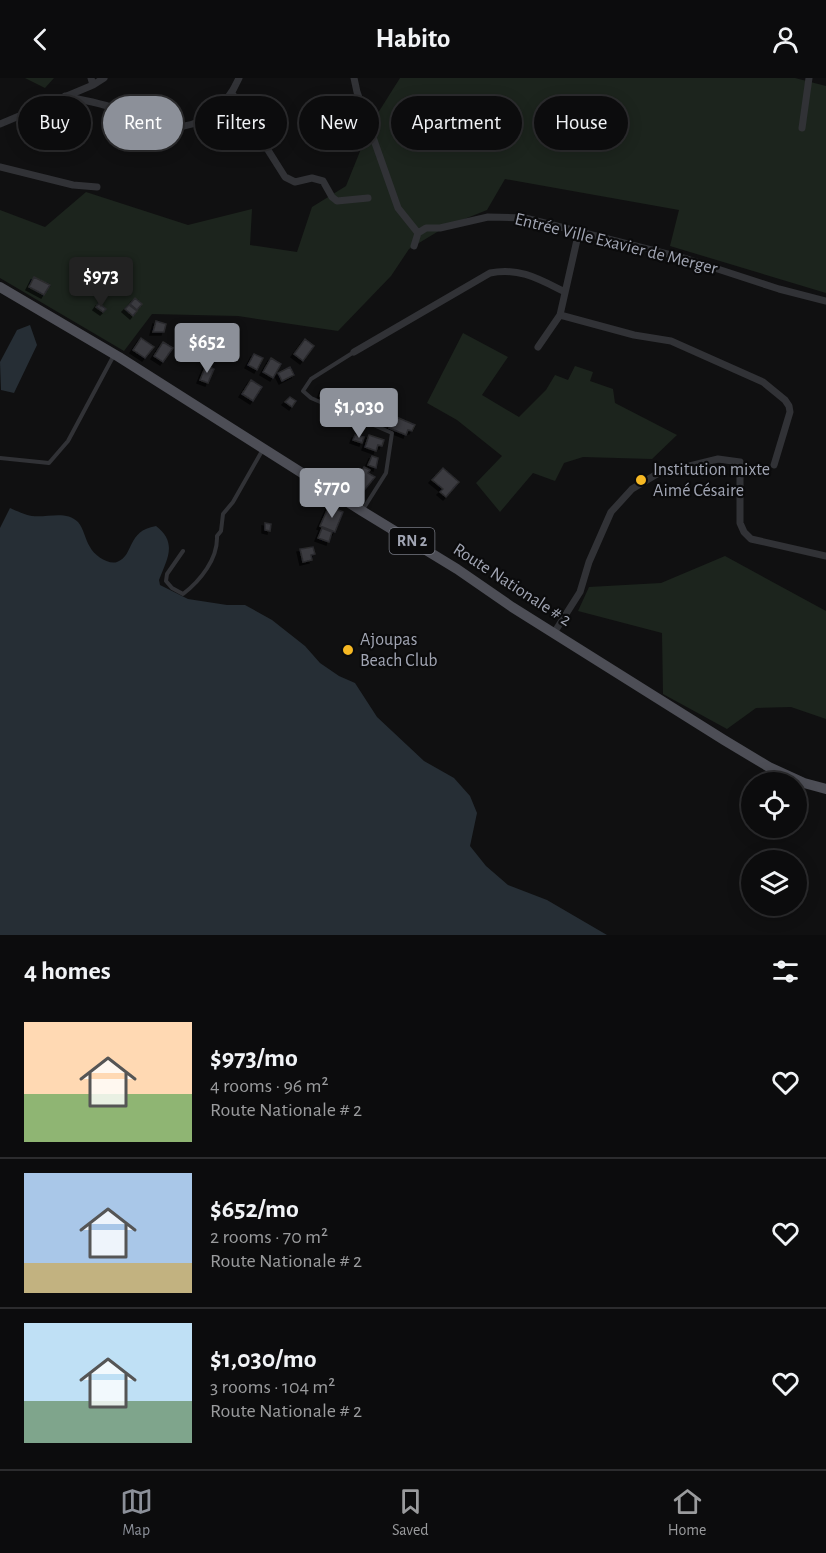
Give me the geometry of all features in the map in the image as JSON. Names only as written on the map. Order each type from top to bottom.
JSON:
[{"type":"main road","name":"Route Nationale # 2","points":[[0,286],[114,354],[770,767],[804,783],[826,789]]},
{"type":"street","points":[[65,96],[92,81],[104,78]]},
{"type":"street","points":[[91,103],[168,127],[200,122],[210,117],[232,93],[239,78]]},
{"type":"street","points":[[354,78],[398,208],[418,233],[414,246]]},
{"type":"street","points":[[801,128],[809,78]]},
{"type":"street","points":[[232,93],[285,177],[295,182],[312,178],[323,181],[332,197],[337,201],[368,198]]},
{"type":"street","points":[[0,124],[18,116]]},
{"type":"street","points":[[0,166],[73,185],[97,187]]},
{"type":"street","name":"Entrée Ville Exavier de Merger","points":[[418,233],[426,228],[440,228],[488,217],[525,218],[687,259],[778,290],[826,301]]},
{"type":"street","points":[[538,347],[560,315],[579,231]]},
{"type":"street","points":[[354,352],[490,273],[506,270],[530,275],[565,292]]},
{"type":"street","points":[[560,315],[634,335],[671,341],[763,382],[785,400],[790,412],[774,465]]},
{"type":"street","points":[[554,633],[580,592],[589,562],[611,512],[632,489],[657,474],[718,459],[740,462],[740,523],[744,532],[751,539],[826,556]]},
{"type":"lane","points":[[354,352],[311,379],[303,391],[311,398],[392,433],[386,473],[362,511]]},
{"type":"lane","points":[[0,458],[49,463],[68,441],[114,354]]},
{"type":"lane","points":[[183,551],[167,574],[166,581],[171,588],[183,594],[194,586],[210,564],[217,536],[221,531],[223,514],[233,502],[264,448]]},
{"type":"shaded area","points":[[25,78],[54,78],[45,88]]},
{"type":"shaded area","points":[[400,78],[795,78],[826,86],[826,293],[670,246],[679,210],[505,179],[487,210],[447,226],[409,249],[391,276],[338,331],[238,316],[152,314],[124,351],[0,278],[0,210],[45,227],[86,192],[188,225],[252,209],[250,245],[297,252],[312,207],[346,186],[361,150],[379,150],[379,111]]},
{"type":"shaded area","points":[[30,325],[37,345],[14,393],[1,390],[0,362],[17,330]]},
{"type":"shaded area","points":[[463,333],[508,357],[482,395],[519,417],[546,390],[555,375],[568,380],[575,366],[593,372],[590,381],[613,389],[615,403],[677,435],[652,459],[583,457],[564,463],[555,481],[533,473],[500,512],[476,483],[502,456],[457,420],[427,403]]},
{"type":"shaded area","points":[[10,508],[32,516],[62,515],[73,518],[80,525],[92,550],[102,559],[113,563],[123,559],[140,533],[156,526],[163,532],[169,545],[169,552],[159,580],[160,585],[188,599],[227,605],[245,605],[272,620],[305,646],[320,663],[339,676],[355,683],[377,717],[424,761],[454,778],[470,796],[477,813],[470,846],[486,866],[508,885],[547,900],[607,935],[0,935],[0,528]]},
{"type":"shaded area","points":[[725,556],[826,611],[826,719],[791,707],[756,708],[727,729],[663,694],[662,633],[578,611],[589,587],[661,583]]},
{"type":"building","points":[[34,277],[50,285],[44,295],[29,287]]},
{"type":"building","points":[[135,298],[142,304],[137,310],[130,304]]},
{"type":"building","points":[[99,303],[106,309],[103,312],[96,307]]},
{"type":"building","points":[[129,305],[137,311],[133,316],[125,309]]},
{"type":"building","points":[[156,321],[166,324],[164,332],[153,332]]},
{"type":"building","points":[[141,338],[154,347],[145,358],[133,350]]},
{"type":"building","points":[[305,339],[314,346],[303,361],[294,354]]},
{"type":"building","points":[[163,342],[173,348],[163,362],[154,356]]},
{"type":"building","points":[[254,354],[263,358],[257,370],[248,365]]},
{"type":"building","points":[[271,358],[281,364],[273,378],[263,372]]},
{"type":"building","points":[[206,365],[214,369],[208,383],[200,380]]},
{"type":"building","points":[[290,367],[294,375],[282,381],[278,373]]},
{"type":"building","points":[[251,380],[262,387],[253,401],[242,394]]},
{"type":"building","points":[[323,389],[335,392],[332,400],[320,396]]},
{"type":"building","points":[[290,397],[296,401],[292,407],[285,402]]},
{"type":"building","points":[[394,416],[415,425],[412,431],[408,430],[406,435],[389,428]]},
{"type":"building","points":[[355,435],[364,437],[362,443],[353,440]]},
{"type":"building","points":[[369,435],[384,440],[382,446],[378,445],[376,451],[365,447]]},
{"type":"building","points":[[372,456],[378,458],[376,468],[368,465]]},
{"type":"building","points":[[364,467],[370,470],[368,473],[375,477],[362,493],[353,486]]},
{"type":"building","points":[[443,468],[459,482],[446,497],[440,492],[443,489],[432,480]]},
{"type":"building","points":[[329,506],[343,512],[335,532],[320,526]]},
{"type":"building","points":[[265,523],[271,524],[270,531],[265,530]]},
{"type":"building","points":[[322,528],[332,532],[329,542],[318,538]]},
{"type":"building","points":[[313,547],[315,554],[311,555],[312,560],[303,562],[300,549]]},
{"type":"place","name":"Institution mixte Aimé Césaire","points":[[641,480]]},
{"type":"place","name":"Ajoupas Beach Club","points":[[348,650]]}]
